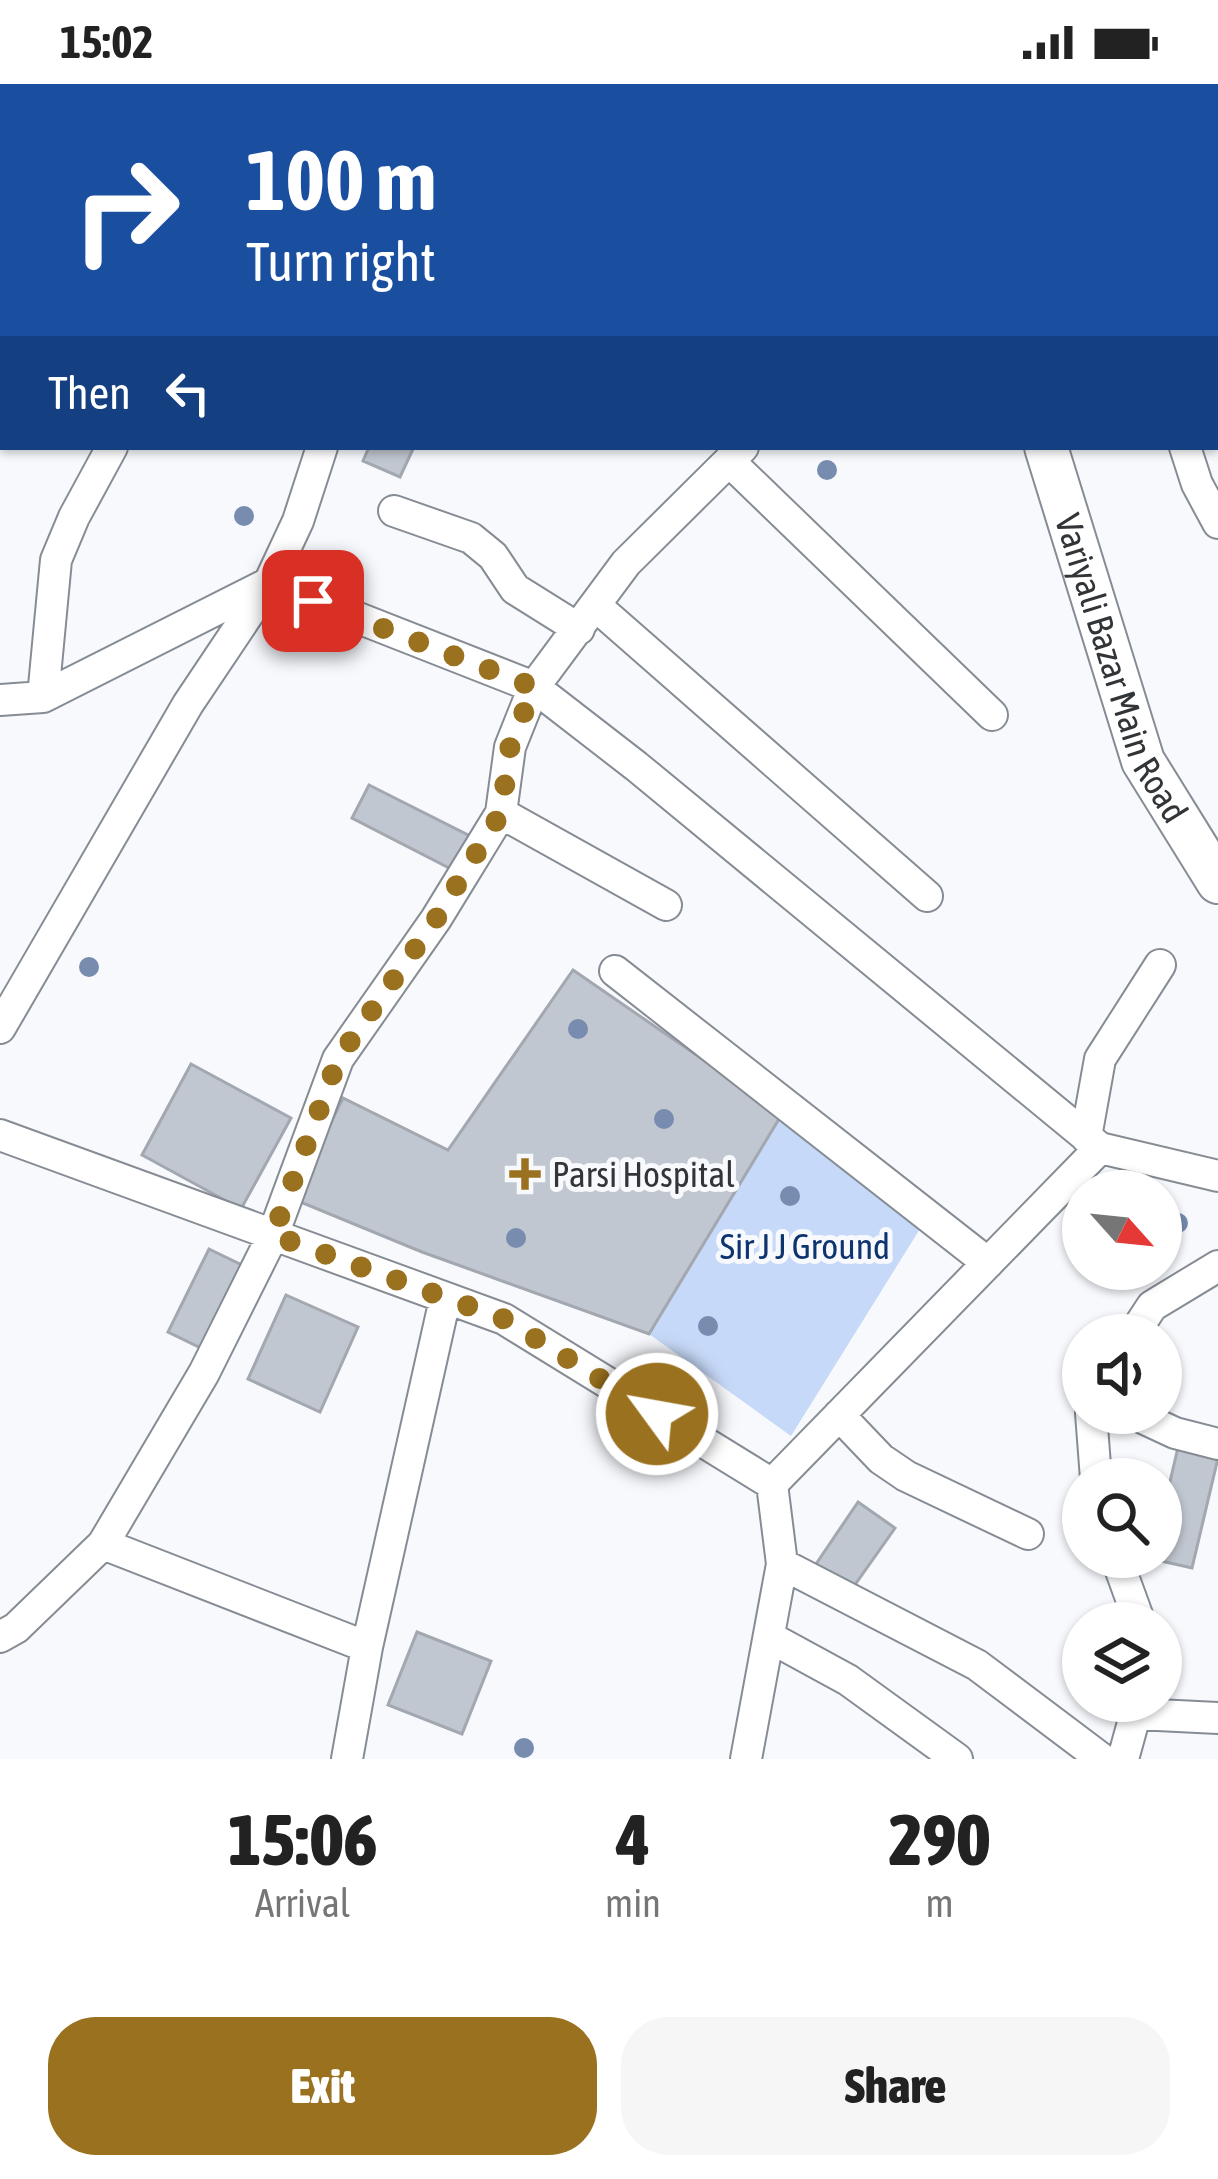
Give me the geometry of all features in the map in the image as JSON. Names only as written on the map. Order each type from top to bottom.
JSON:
[{"type":"main road","name":"Variyali Bazar Main Road","points":[[1047,450],[1143,761],[1218,882]]},
{"type":"street","points":[[43,697],[56,560],[110,450]]},
{"type":"street","points":[[0,1028],[188,704],[268,583],[298,521],[321,450]]},
{"type":"street","points":[[1186,450],[1218,523]]},
{"type":"street","points":[[0,1637],[16,1628],[103,1544],[204,1373],[273,1235],[338,1059],[436,919],[501,813],[510,747],[534,687],[626,563],[736,454],[992,715]]},
{"type":"street","points":[[394,511],[471,538],[493,556],[515,589],[588,617],[927,896]]},
{"type":"street","points":[[0,700],[43,697],[268,583],[534,687],[1093,1142],[1218,1177]]},
{"type":"street","points":[[501,813],[666,905]]},
{"type":"street","points":[[772,1484],[988,1263],[1093,1142],[1100,1059],[1160,965]]},
{"type":"street","points":[[615,971],[988,1263]]},
{"type":"street","points":[[2,1140],[504,1319],[772,1484]]},
{"type":"street","points":[[1147,1314],[1152,1306],[1218,1266]]},
{"type":"street","points":[[347,1759],[367,1647],[445,1299]]},
{"type":"street","points":[[839,1415],[881,1459],[906,1476],[1028,1534]]},
{"type":"street","points":[[1179,1434],[1218,1444]]},
{"type":"street","points":[[746,1759],[782,1564],[772,1484]]},
{"type":"street","points":[[103,1544],[367,1647]]},
{"type":"street","points":[[782,1564],[977,1665],[1102,1759]]},
{"type":"street","points":[[769,1637],[848,1679],[957,1759]]},
{"type":"street","points":[[1182,1714],[1218,1718]]},
{"type":"street","points":[[1123,1759],[1134,1722]]},
{"type":"green space","name":"Sir J J Ground","points":[[782,1114],[923,1224],[791,1436],[649,1334]]},
{"type":"building","points":[[368,450],[413,450],[400,477],[363,461]]},
{"type":"building","points":[[369,785],[470,836],[453,870],[352,818]]},
{"type":"building","name":"Parsi Hospital","points":[[573,970],[782,1114],[649,1334],[422,1252],[293,1199],[343,1098],[448,1150]]},
{"type":"building","points":[[191,1064],[291,1118],[241,1209],[142,1155]]},
{"type":"building","points":[[209,1249],[248,1268],[207,1351],[168,1332]]},
{"type":"building","points":[[286,1295],[358,1327],[320,1412],[248,1379]]},
{"type":"building","points":[[1180,1439],[1218,1458],[1192,1568],[1182,1566],[1182,1458],[1176,1458]]},
{"type":"building","points":[[858,1502],[895,1528],[852,1589],[816,1564]]},
{"type":"building","points":[[417,1632],[491,1661],[462,1734],[388,1705]]},
{"type":"place","name":"Parsi Hospital","points":[[525,1174]]},
{"type":"route","points":[[313,601],[534,687],[510,747],[501,813],[436,919],[338,1059],[273,1235],[504,1319],[657,1414]]}]
